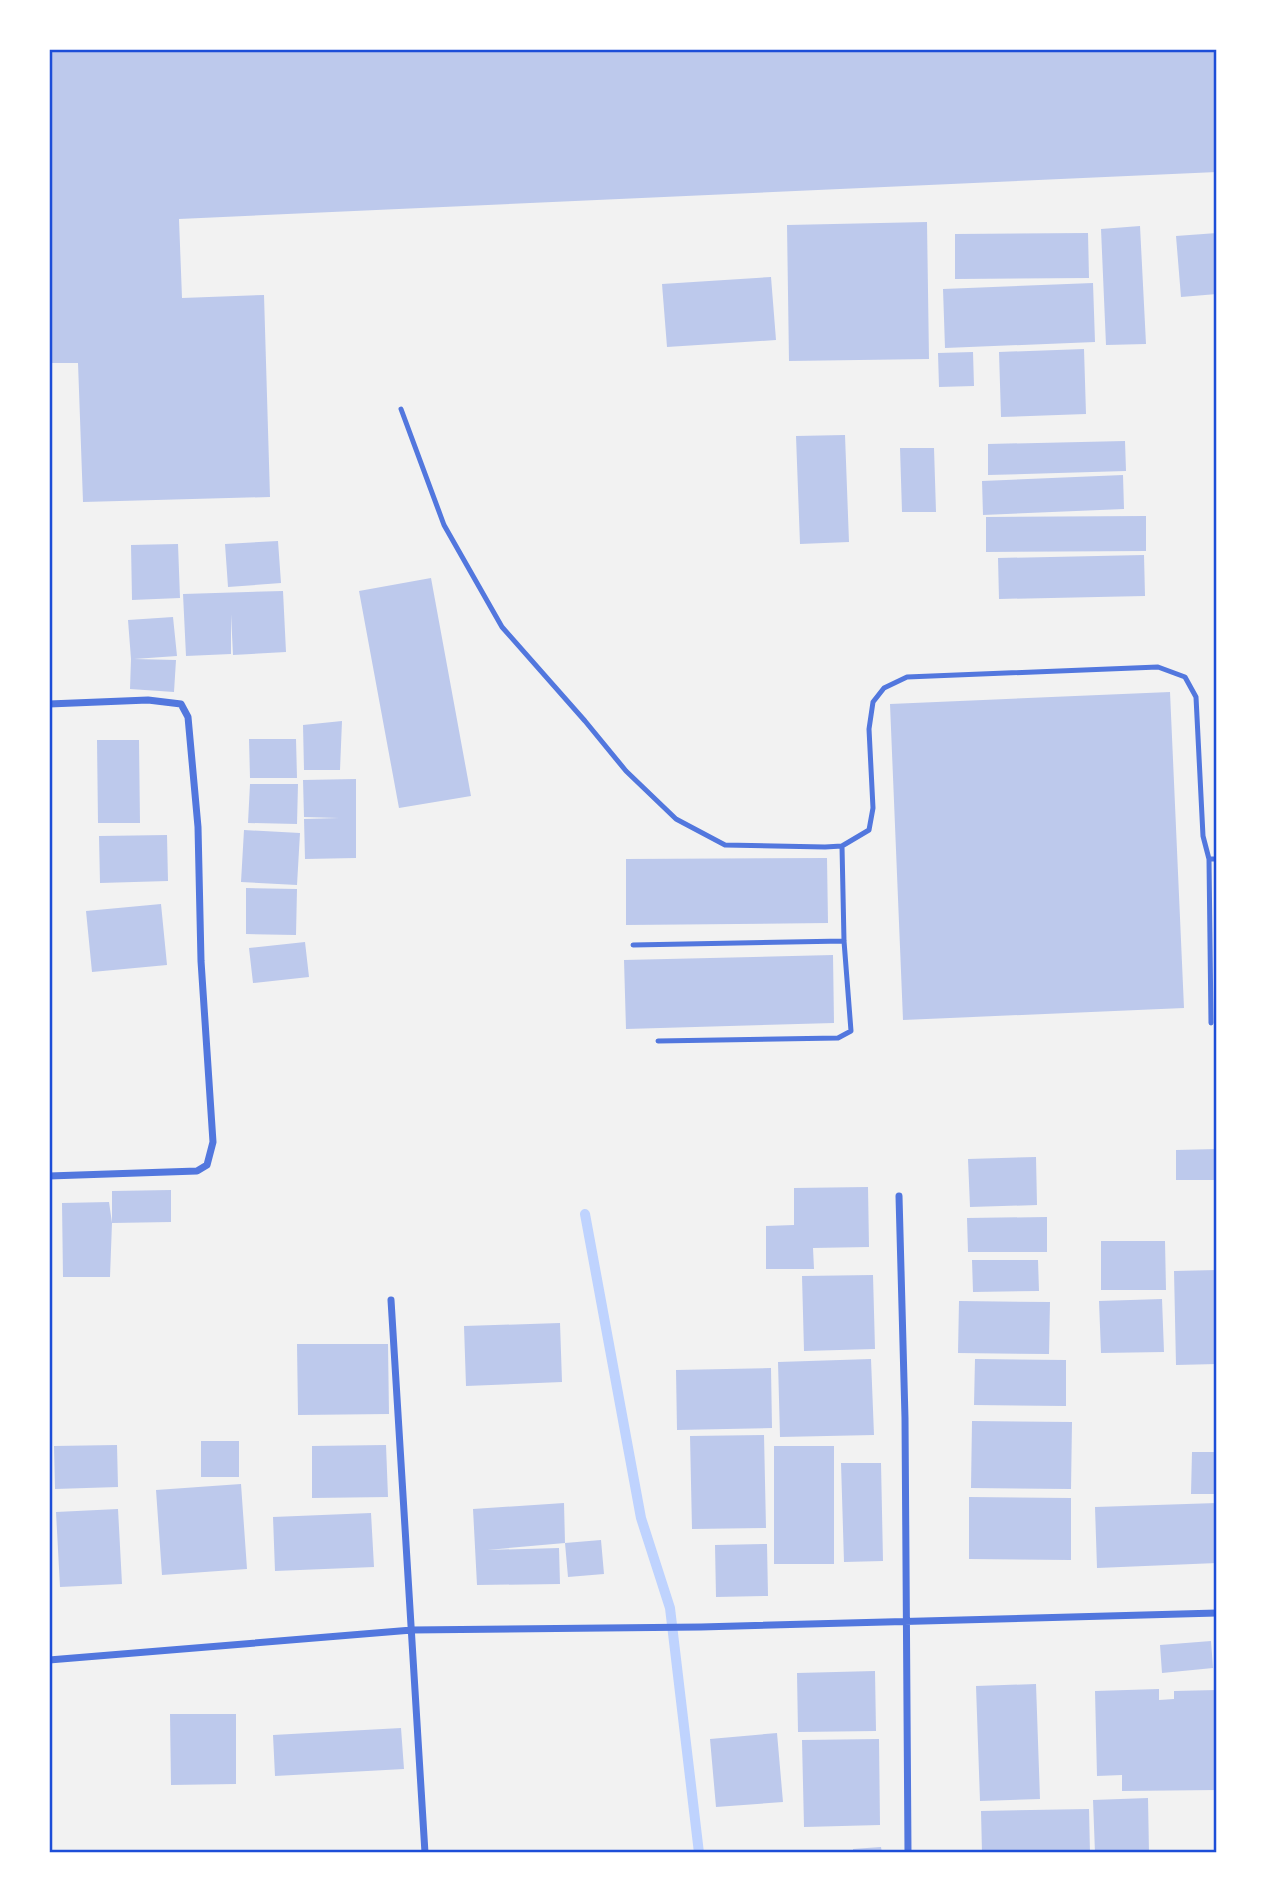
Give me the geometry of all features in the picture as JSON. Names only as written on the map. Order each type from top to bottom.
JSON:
[{"type":"street","points":[[49,704],[148,700],[181,704],[188,718],[198,827],[201,961],[213,1142],[207,1165],[197,1171],[49,1176]]},
{"type":"street","points":[[899,1196],[905,1418],[908,1853]]},
{"type":"street","points":[[391,1300],[425,1853]]},
{"type":"street","points":[[49,1660],[412,1630],[611,1629],[1217,1613]]},
{"type":"lane","points":[[401,409],[444,525],[502,626],[626,771],[676,819],[725,845],[842,846],[869,830],[873,808],[869,729],[873,702],[884,688],[907,677],[1158,667],[1185,677],[1196,697],[1203,836],[1209,859],[1211,1023]]},
{"type":"lane","points":[[658,1041],[838,1038],[851,1031],[844,941],[842,846]]},
{"type":"lane","points":[[1209,859],[1217,859]]},
{"type":"lane","points":[[632,944],[844,941]]},
{"type":"building","points":[[49,49],[1217,49],[1217,172],[179,219],[182,298],[264,295],[270,497],[83,502],[78,363],[49,363]]},
{"type":"building","points":[[927,222],[929,359],[789,361],[787,225]]},
{"type":"building","points":[[1140,226],[1146,344],[1106,345],[1101,229]]},
{"type":"building","points":[[1088,233],[1089,278],[955,279],[955,234]]},
{"type":"building","points":[[1217,233],[1217,294],[1181,297],[1176,236]]},
{"type":"building","points":[[771,277],[776,340],[667,347],[662,284]]},
{"type":"building","points":[[1093,283],[1095,342],[945,348],[943,289]]},
{"type":"building","points":[[1084,349],[1086,414],[1001,417],[999,352]]},
{"type":"building","points":[[973,352],[974,386],[939,387],[938,353]]},
{"type":"building","points":[[845,435],[849,542],[800,544],[796,436]]},
{"type":"building","points":[[1125,441],[1126,471],[988,475],[988,444]]},
{"type":"building","points":[[900,448],[934,448],[936,512],[902,512]]},
{"type":"building","points":[[1123,475],[1124,509],[983,515],[982,481]]},
{"type":"building","points":[[1146,516],[1146,551],[986,552],[986,517]]},
{"type":"building","points":[[278,541],[281,583],[228,587],[225,544]]},
{"type":"building","points":[[178,544],[180,598],[132,600],[131,545]]},
{"type":"building","points":[[1144,555],[1145,596],[999,599],[998,558]]},
{"type":"building","points":[[431,578],[471,796],[399,808],[359,591]]},
{"type":"building","points":[[283,591],[286,652],[233,655],[231,614],[231,654],[186,656],[183,594]]},
{"type":"building","points":[[173,617],[177,656],[134,659],[176,660],[174,692],[130,689],[128,620]]},
{"type":"building","points":[[1170,692],[1184,1008],[903,1020],[890,704]]},
{"type":"building","points":[[342,721],[340,770],[304,770],[303,725]]},
{"type":"building","points":[[249,739],[296,739],[297,778],[250,778]]},
{"type":"building","points":[[97,740],[139,740],[140,823],[98,823]]},
{"type":"building","points":[[356,779],[356,858],[305,859],[304,819],[339,818],[304,817],[303,780]]},
{"type":"building","points":[[250,784],[298,784],[297,824],[248,823]]},
{"type":"building","points":[[244,830],[300,833],[297,885],[241,882]]},
{"type":"building","points":[[167,835],[168,881],[100,883],[99,836]]},
{"type":"building","points":[[827,858],[828,923],[626,925],[626,859]]},
{"type":"building","points":[[246,888],[297,889],[296,935],[246,934]]},
{"type":"building","points":[[161,904],[167,965],[92,972],[86,911]]},
{"type":"building","points":[[305,942],[309,977],[253,983],[249,948]]},
{"type":"building","points":[[833,955],[834,1023],[626,1029],[624,960]]},
{"type":"building","points":[[1217,1149],[1217,1180],[1176,1180],[1176,1150]]},
{"type":"building","points":[[1036,1157],[1037,1205],[970,1207],[968,1159]]},
{"type":"building","points":[[868,1187],[869,1247],[813,1248],[814,1269],[766,1269],[766,1226],[794,1225],[794,1188]]},
{"type":"building","points":[[171,1190],[171,1222],[112,1223],[112,1191]]},
{"type":"building","points":[[109,1202],[112,1223],[110,1277],[63,1277],[62,1203]]},
{"type":"building","points":[[1047,1217],[1047,1252],[968,1252],[967,1218]]},
{"type":"building","points":[[1101,1241],[1165,1241],[1166,1290],[1101,1290]]},
{"type":"building","points":[[972,1260],[1038,1260],[1039,1291],[973,1292]]},
{"type":"building","points":[[1217,1270],[1217,1364],[1176,1365],[1174,1271]]},
{"type":"building","points":[[873,1275],[875,1349],[804,1351],[802,1276]]},
{"type":"building","points":[[1162,1299],[1164,1352],[1101,1353],[1099,1301]]},
{"type":"building","points":[[959,1301],[1050,1302],[1049,1354],[958,1353]]},
{"type":"building","points":[[560,1323],[562,1382],[466,1386],[464,1326]]},
{"type":"building","points":[[297,1344],[388,1344],[389,1414],[298,1415]]},
{"type":"building","points":[[871,1359],[874,1435],[780,1437],[778,1362]]},
{"type":"building","points":[[975,1359],[1066,1360],[1066,1406],[974,1405]]},
{"type":"building","points":[[771,1368],[772,1428],[677,1430],[676,1370]]},
{"type":"building","points":[[972,1421],[1072,1422],[1071,1489],[971,1488]]},
{"type":"building","points":[[764,1435],[766,1528],[692,1529],[690,1436]]},
{"type":"building","points":[[201,1441],[239,1441],[239,1477],[201,1477]]},
{"type":"building","points":[[117,1445],[118,1487],[55,1489],[54,1446]]},
{"type":"building","points":[[386,1445],[388,1497],[312,1498],[312,1446]]},
{"type":"building","points":[[774,1446],[834,1446],[834,1564],[774,1564]]},
{"type":"building","points":[[1192,1452],[1217,1452],[1217,1494],[1191,1494]]},
{"type":"building","points":[[841,1463],[881,1463],[883,1561],[844,1562]]},
{"type":"building","points":[[241,1484],[247,1569],[162,1575],[156,1490]]},
{"type":"building","points":[[969,1497],[1071,1498],[1071,1560],[969,1559]]},
{"type":"building","points":[[564,1503],[565,1543],[487,1550],[559,1548],[560,1584],[477,1585],[473,1509]]},
{"type":"building","points":[[1217,1503],[1217,1563],[1097,1568],[1095,1507]]},
{"type":"building","points":[[118,1509],[122,1584],[60,1587],[56,1512]]},
{"type":"building","points":[[371,1513],[374,1567],[275,1571],[273,1517]]},
{"type":"building","points":[[601,1540],[604,1574],[568,1577],[565,1543]]},
{"type":"building","points":[[767,1544],[768,1596],[716,1597],[715,1545]]},
{"type":"building","points":[[1211,1641],[1213,1668],[1162,1673],[1160,1645]]},
{"type":"building","points":[[875,1671],[876,1731],[798,1732],[797,1673]]},
{"type":"building","points":[[1036,1684],[1040,1799],[980,1801],[976,1686]]},
{"type":"building","points":[[1159,1689],[1159,1700],[1174,1699],[1174,1691],[1217,1690],[1217,1790],[1122,1791],[1122,1775],[1097,1776],[1095,1691]]},
{"type":"building","points":[[170,1714],[236,1714],[236,1784],[171,1785]]},
{"type":"building","points":[[401,1728],[404,1769],[275,1776],[273,1735]]},
{"type":"building","points":[[777,1733],[783,1802],[716,1807],[710,1739]]},
{"type":"building","points":[[879,1739],[880,1825],[804,1827],[802,1740]]},
{"type":"building","points":[[1148,1798],[1149,1853],[1095,1853],[1093,1800]]},
{"type":"building","points":[[1089,1809],[1090,1853],[982,1853],[981,1811]]},
{"type":"building","points":[[881,1847],[882,1853],[853,1853],[853,1849]]},
{"type":"waterway","points":[[585,1214],[641,1518],[670,1608],[699,1853]]}]
